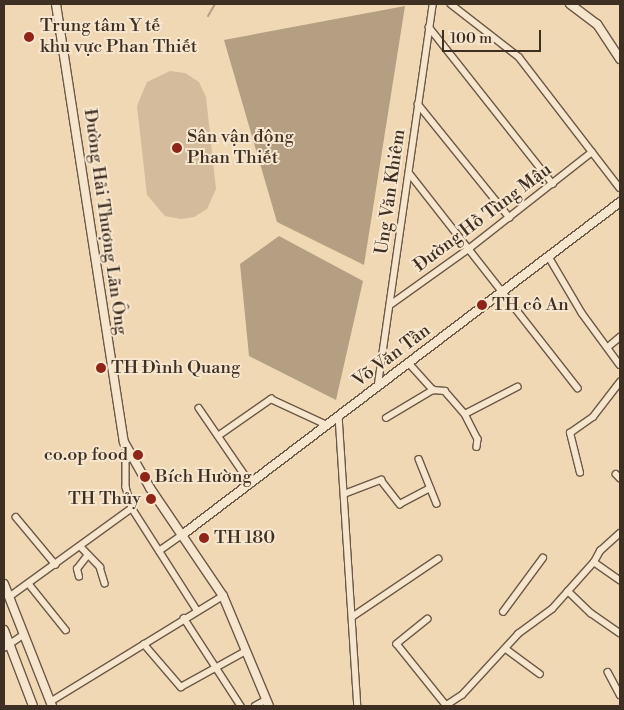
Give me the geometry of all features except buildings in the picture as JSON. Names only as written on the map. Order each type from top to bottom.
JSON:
[{"type":"street","name":"Đường Hải Thượng Lãn Ông","points":[[56,4],[119,426],[126,448],[223,596],[267,703]]},
{"type":"street","name":"Ung Văn Khiêm","points":[[378,384],[410,174],[433,4]]},
{"type":"street","points":[[451,4],[515,52],[620,188]]},
{"type":"street","points":[[570,4],[597,24],[620,59]]},
{"type":"street","points":[[429,27],[553,184]]},
{"type":"street","points":[[418,104],[510,218]]},
{"type":"street","name":"Đường Hồ Tùng Mậu","points":[[390,305],[510,218],[592,152]]},
{"type":"street","points":[[410,174],[578,388]]},
{"type":"street","name":"Võ Văn Tần","points":[[182,536],[378,384],[620,202]]},
{"type":"street","points":[[549,257],[568,284],[582,313],[620,365]]},
{"type":"street","points":[[608,347],[620,337]]},
{"type":"street","points":[[408,362],[432,390]]},
{"type":"street","points":[[580,473],[570,433],[593,417],[620,382]]},
{"type":"street","points":[[465,414],[517,387]]},
{"type":"street","points":[[386,418],[432,390],[445,391],[465,414],[478,439],[477,447]]},
{"type":"street","points":[[218,436],[271,399],[327,425]]},
{"type":"street","points":[[199,408],[251,484]]},
{"type":"street","points":[[339,416],[358,706]]},
{"type":"street","points":[[126,448],[126,487],[132,508],[197,610]]},
{"type":"street","points":[[419,459],[438,504]]},
{"type":"street","points":[[344,494],[381,480],[400,504],[430,488]]},
{"type":"street","points":[[9,596],[56,565],[132,508]]},
{"type":"street","points":[[16,517],[56,565]]},
{"type":"street","points":[[428,619],[397,644],[446,706],[462,695],[518,634],[552,609],[594,562],[600,551],[620,533]]},
{"type":"street","points":[[159,551],[182,536]]},
{"type":"street","points":[[81,547],[87,556],[100,567],[105,582]]},
{"type":"street","points":[[79,577],[78,569],[87,556]]},
{"type":"street","points":[[504,612],[543,558]]},
{"type":"street","points":[[352,617],[438,559]]},
{"type":"street","points":[[594,562],[620,580]]},
{"type":"street","points":[[4,584],[51,704],[184,618],[223,596]]},
{"type":"street","points":[[29,584],[66,630]]},
{"type":"street","points":[[568,591],[591,613],[620,633]]},
{"type":"street","points":[[184,618],[241,706]]},
{"type":"street","points":[[4,630],[6,646],[33,706]]},
{"type":"street","points":[[6,646],[23,635]]},
{"type":"street","points":[[144,644],[181,687],[246,651]]},
{"type":"street","points":[[506,649],[540,674]]},
{"type":"street","points":[[608,672],[620,695]]},
{"type":"street","points":[[255,706],[267,703]]},
{"type":"shaded area","points":[[405,6],[364,265],[277,222],[224,40]]},
{"type":"shaded area","name":"Sân vận động Phan Thiết","points":[[170,71],[185,73],[199,82],[206,97],[216,189],[207,209],[194,217],[181,219],[165,216],[147,195],[137,106],[147,82]]},
{"type":"shaded area","points":[[279,236],[363,281],[336,400],[249,356],[240,264]]},
{"type":"waterway","points":[[208,16],[215,4]]},
{"type":"place","name":"Trung tâm Y tế khu vực Phan Thiết","points":[[29,37]]},
{"type":"place","name":"Sân vận động Phan Thiết","points":[[177,148]]},
{"type":"place","name":"TH cô An","points":[[482,305]]},
{"type":"place","name":"TH Đình Quang","points":[[101,368]]},
{"type":"place","name":"co.op food","points":[[138,455]]},
{"type":"place","name":"Bích Hường","points":[[145,477]]},
{"type":"place","name":"TH Thủy","points":[[151,499]]},
{"type":"place","name":"TH 180","points":[[204,538]]}]
